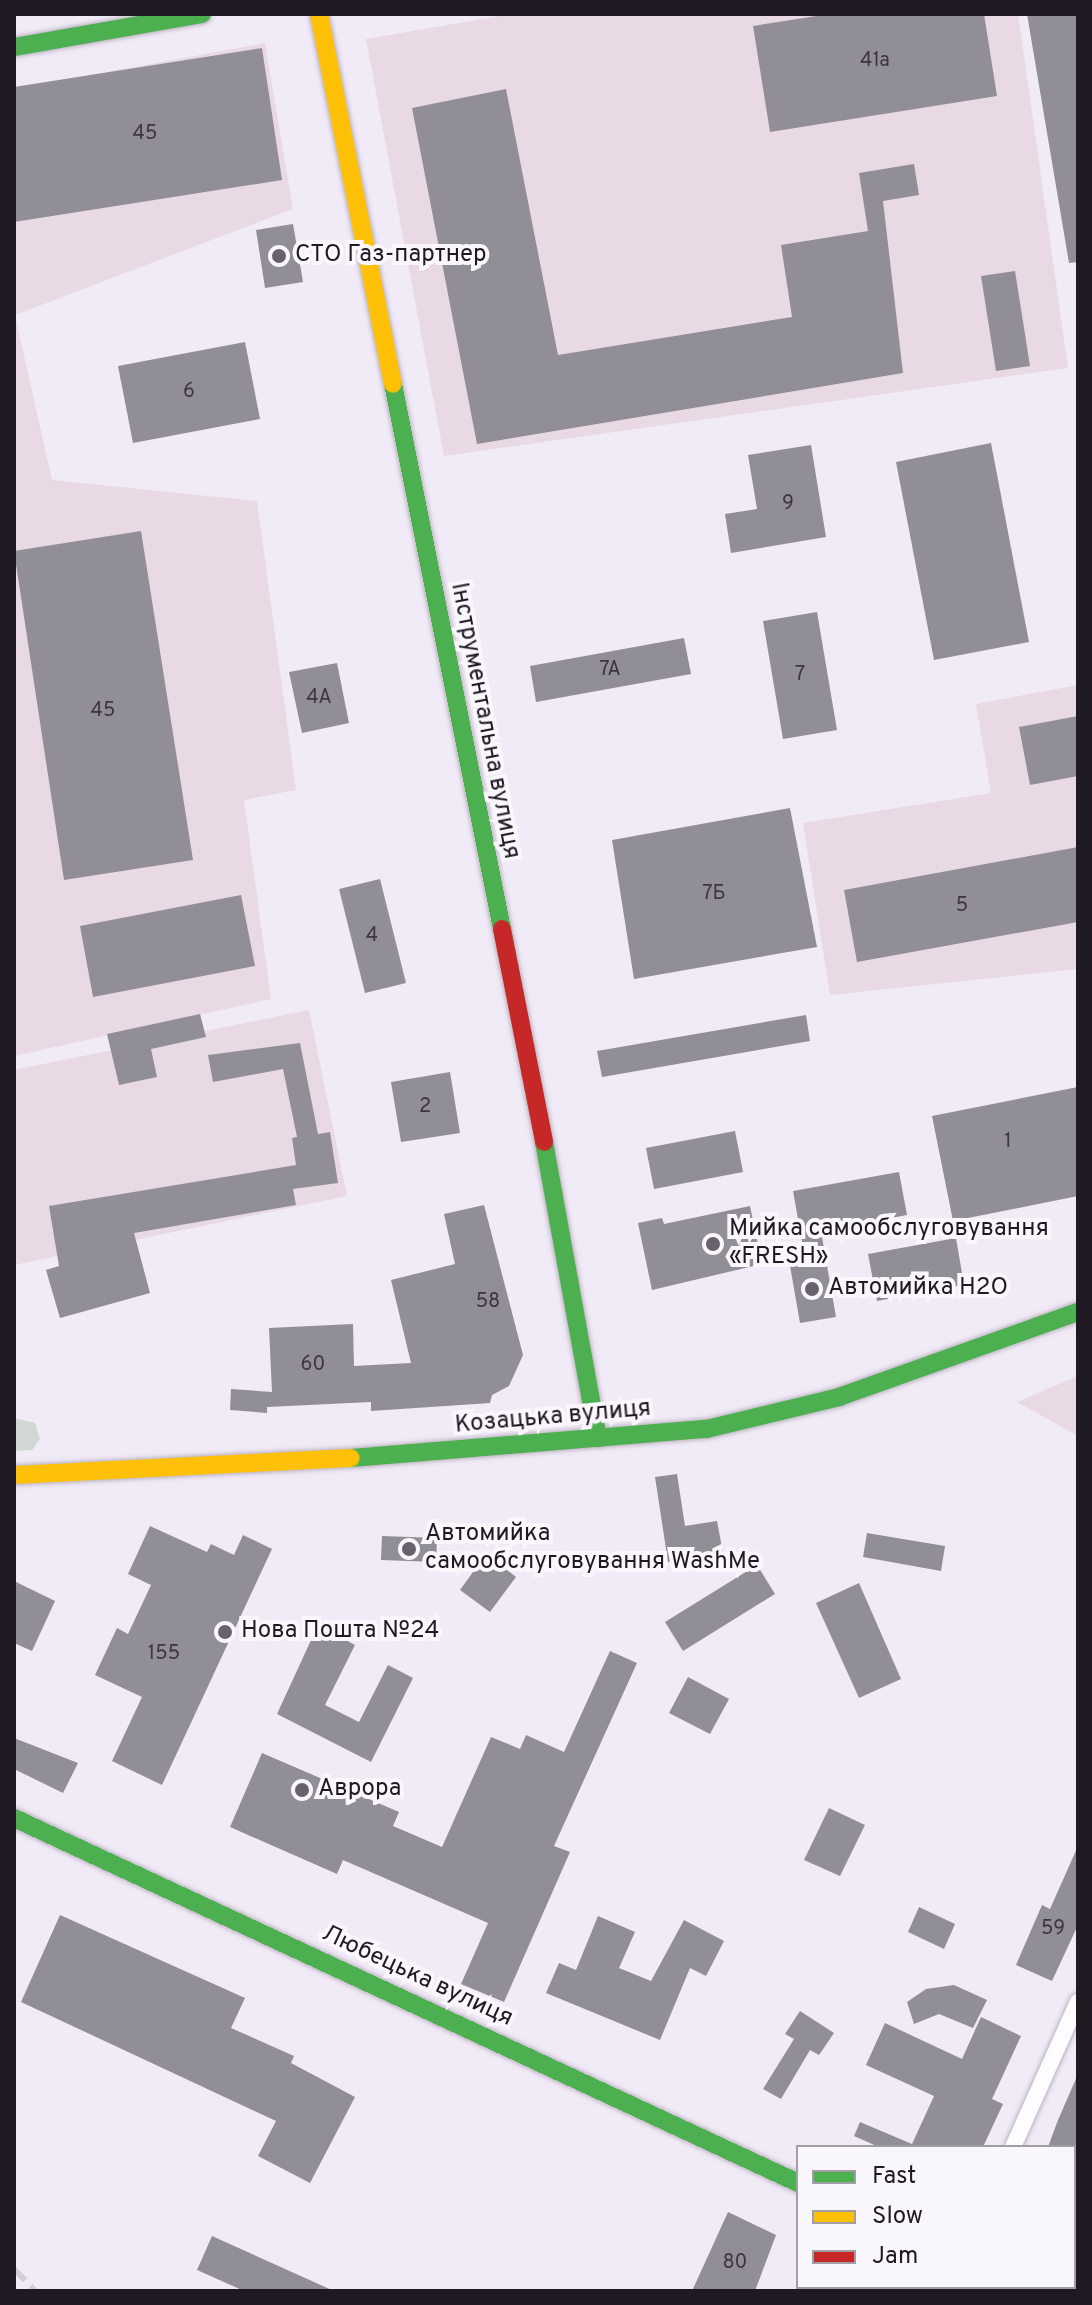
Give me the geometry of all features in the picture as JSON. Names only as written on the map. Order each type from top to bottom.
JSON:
[{"type":"main road","points":[[14,47],[202,14]]},
{"type":"main road","name":"Інструментальна вулиця","points":[[319,14],[553,1186],[598,1438]]},
{"type":"main road","name":"Козацька вулиця","points":[[14,1475],[400,1456],[707,1429],[773,1415],[1078,1312]]},
{"type":"main road","name":"Любецька вулиця","points":[[14,1818],[796,2182]]},
{"type":"street","points":[[1014,2145],[1078,2002]]},
{"type":"shaded area","points":[[511,14],[1018,14],[1068,368],[444,456],[366,39]]},
{"type":"shaded area","points":[[265,43],[293,209],[15,315],[52,480],[257,501],[296,790],[244,800],[271,999],[14,1056],[14,89]]},
{"type":"shaded area","points":[[1078,685],[1078,969],[830,995],[803,823],[991,793],[976,704]]},
{"type":"shaded area","points":[[309,1010],[347,1196],[14,1265],[14,1070]]},
{"type":"shaded area","points":[[1078,1376],[1078,1436],[1017,1402]]},
{"type":"shaded area","points":[[14,1418],[35,1423],[40,1439],[32,1450],[14,1451]]},
{"type":"building","points":[[829,14],[984,14],[997,96],[770,132],[753,26]]},
{"type":"building","points":[[1027,14],[1078,14],[1078,262],[1069,263]]},
{"type":"building","points":[[262,48],[282,180],[14,222],[14,87]]},
{"type":"building","points":[[506,89],[558,355],[792,317],[781,245],[868,231],[859,173],[914,164],[919,195],[883,201],[903,373],[477,444],[412,108]]},
{"type":"building","name":"СТО Газ-партнер","points":[[293,224],[303,282],[265,288],[256,230]]},
{"type":"building","points":[[1015,271],[1030,366],[996,371],[981,276]]},
{"type":"building","points":[[245,342],[260,419],[133,443],[118,366]]},
{"type":"building","points":[[991,443],[1029,642],[934,660],[896,462]]},
{"type":"building","points":[[811,445],[826,537],[731,553],[725,514],[757,509],[748,455]]},
{"type":"building","points":[[141,531],[193,860],[64,880],[14,551]]},
{"type":"building","points":[[817,612],[837,730],[783,739],[763,621]]},
{"type":"building","points":[[684,638],[691,674],[536,702],[530,666]]},
{"type":"building","points":[[337,663],[349,723],[302,733],[289,672]]},
{"type":"building","points":[[1078,716],[1078,776],[1030,785],[1019,727]]},
{"type":"building","points":[[790,808],[817,947],[634,979],[612,840]]},
{"type":"building","points":[[1078,847],[1078,922],[857,962],[844,890]]},
{"type":"building","points":[[380,879],[406,983],[365,993],[339,889]]},
{"type":"building","points":[[241,895],[255,966],[93,997],[80,926]]},
{"type":"building","points":[[200,1014],[206,1037],[151,1049],[157,1077],[119,1085],[107,1034]]},
{"type":"building","points":[[806,1015],[810,1041],[602,1077],[597,1051]]},
{"type":"building","points":[[300,1043],[318,1134],[330,1132],[338,1183],[293,1189],[296,1205],[134,1233],[150,1293],[60,1318],[46,1270],[59,1266],[49,1206],[296,1165],[292,1138],[297,1137],[283,1069],[213,1082],[208,1055]]},
{"type":"building","points":[[450,1072],[460,1133],[401,1142],[391,1082]]},
{"type":"building","points":[[1078,1087],[1078,1196],[953,1221],[932,1116]]},
{"type":"building","points":[[735,1131],[743,1172],[654,1189],[646,1148]]},
{"type":"building","points":[[899,1172],[907,1215],[821,1231],[836,1317],[800,1323],[789,1260],[805,1258],[793,1191]]},
{"type":"building","points":[[484,1205],[523,1355],[509,1386],[492,1395],[490,1403],[371,1411],[371,1402],[267,1407],[267,1413],[230,1410],[231,1389],[272,1392],[269,1328],[353,1324],[354,1366],[411,1363],[391,1280],[455,1264],[444,1214]]},
{"type":"building","name":"Мийка самообслуговування «FRESH»","points":[[750,1206],[762,1264],[652,1290],[638,1223],[662,1218],[664,1224]]},
{"type":"building","points":[[956,1238],[964,1285],[877,1301],[868,1254]]},
{"type":"building","points":[[677,1474],[685,1526],[717,1521],[723,1553],[668,1562],[655,1477]]},
{"type":"building","points":[[150,1526],[207,1552],[211,1544],[234,1555],[243,1535],[272,1549],[162,1785],[112,1761],[142,1697],[95,1675],[117,1628],[128,1634],[151,1585],[128,1574]]},
{"type":"building","points":[[867,1533],[945,1546],[941,1571],[863,1557]]},
{"type":"building","name":"Автомийка самообслуговування WashMe","points":[[382,1536],[437,1538],[436,1562],[381,1560]]},
{"type":"building","points":[[486,1554],[516,1577],[490,1612],[460,1590]]},
{"type":"building","points":[[757,1565],[775,1594],[683,1651],[665,1622]]},
{"type":"building","points":[[14,1581],[55,1601],[32,1651],[14,1643]]},
{"type":"building","points":[[859,1583],[901,1679],[859,1698],[816,1603]]},
{"type":"building","points":[[318,1625],[355,1645],[325,1705],[359,1722],[388,1665],[413,1678],[371,1762],[277,1714]]},
{"type":"building","points":[[610,1651],[637,1663],[554,1846],[570,1852],[504,2002],[461,1984],[488,1923],[343,1860],[337,1874],[230,1827],[262,1753],[399,1812],[393,1826],[442,1847],[491,1737],[520,1749],[526,1735],[564,1752]]},
{"type":"building","points":[[688,1677],[729,1699],[710,1734],[669,1713]]},
{"type":"building","points":[[14,1738],[78,1763],[63,1793],[14,1769]]},
{"type":"building","points":[[829,1808],[865,1825],[840,1876],[804,1860]]},
{"type":"building","points":[[1078,1846],[1078,1925],[1052,1981],[1016,1965],[1042,1905],[1050,1909]]},
{"type":"building","points":[[919,1907],[955,1924],[944,1949],[908,1932]]},
{"type":"building","points":[[60,1915],[245,1998],[231,2028],[294,2056],[291,2063],[355,2097],[310,2183],[258,2156],[276,2121],[21,2002]]},
{"type":"building","points":[[598,1916],[635,1932],[619,1968],[651,1981],[684,1920],[724,1941],[706,1976],[690,1968],[660,2040],[546,1993],[559,1963],[576,1970]]},
{"type":"building","points":[[954,1985],[987,2000],[973,2028],[939,2014],[914,2024],[907,2002],[926,1989]]},
{"type":"building","points":[[800,2011],[834,2033],[819,2055],[810,2050],[781,2099],[763,2089],[794,2039],[785,2034]]},
{"type":"building","points":[[981,2017],[1021,2036],[992,2099],[1003,2104],[984,2145],[874,2145],[854,2136],[860,2122],[912,2144],[934,2096],[866,2065],[885,2023],[962,2059]]},
{"type":"building","points":[[1078,2074],[1078,2147],[1049,2145]]},
{"type":"building","points":[[728,2212],[776,2235],[755,2291],[692,2291]]},
{"type":"building","points":[[212,2236],[334,2291],[244,2291],[197,2270]]},
{"type":"railway","points":[[14,2269],[35,2291]]},
{"type":"traffic: fast","points":[[14,47],[202,14]]},
{"type":"traffic: fast","points":[[393,384],[502,929]]},
{"type":"traffic: fast","points":[[544,1142],[598,1438]]},
{"type":"traffic: fast","points":[[351,1458],[707,1429],[839,1397],[1078,1312]]},
{"type":"traffic: fast","points":[[14,1818],[796,2182]]},
{"type":"traffic: fast","points":[[1019,2289],[1023,2291]]},
{"type":"traffic: slow","points":[[319,14],[393,384]]},
{"type":"traffic: slow","points":[[14,1475],[351,1458]]},
{"type":"traffic: jam","points":[[502,929],[544,1142]]},
{"type":"place","name":"СТО Газ-партнер","points":[[279,256]]},
{"type":"place","name":"Мийка самообслуговування «FRESH»","points":[[713,1244]]},
{"type":"place","name":"Автомийка H2O","points":[[812,1289]]},
{"type":"place","name":"Автомийка самообслуговування WashMe","points":[[409,1549]]},
{"type":"place","name":"Нова Пошта №24","points":[[225,1632]]},
{"type":"place","name":"Аврора","points":[[302,1790]]}]
